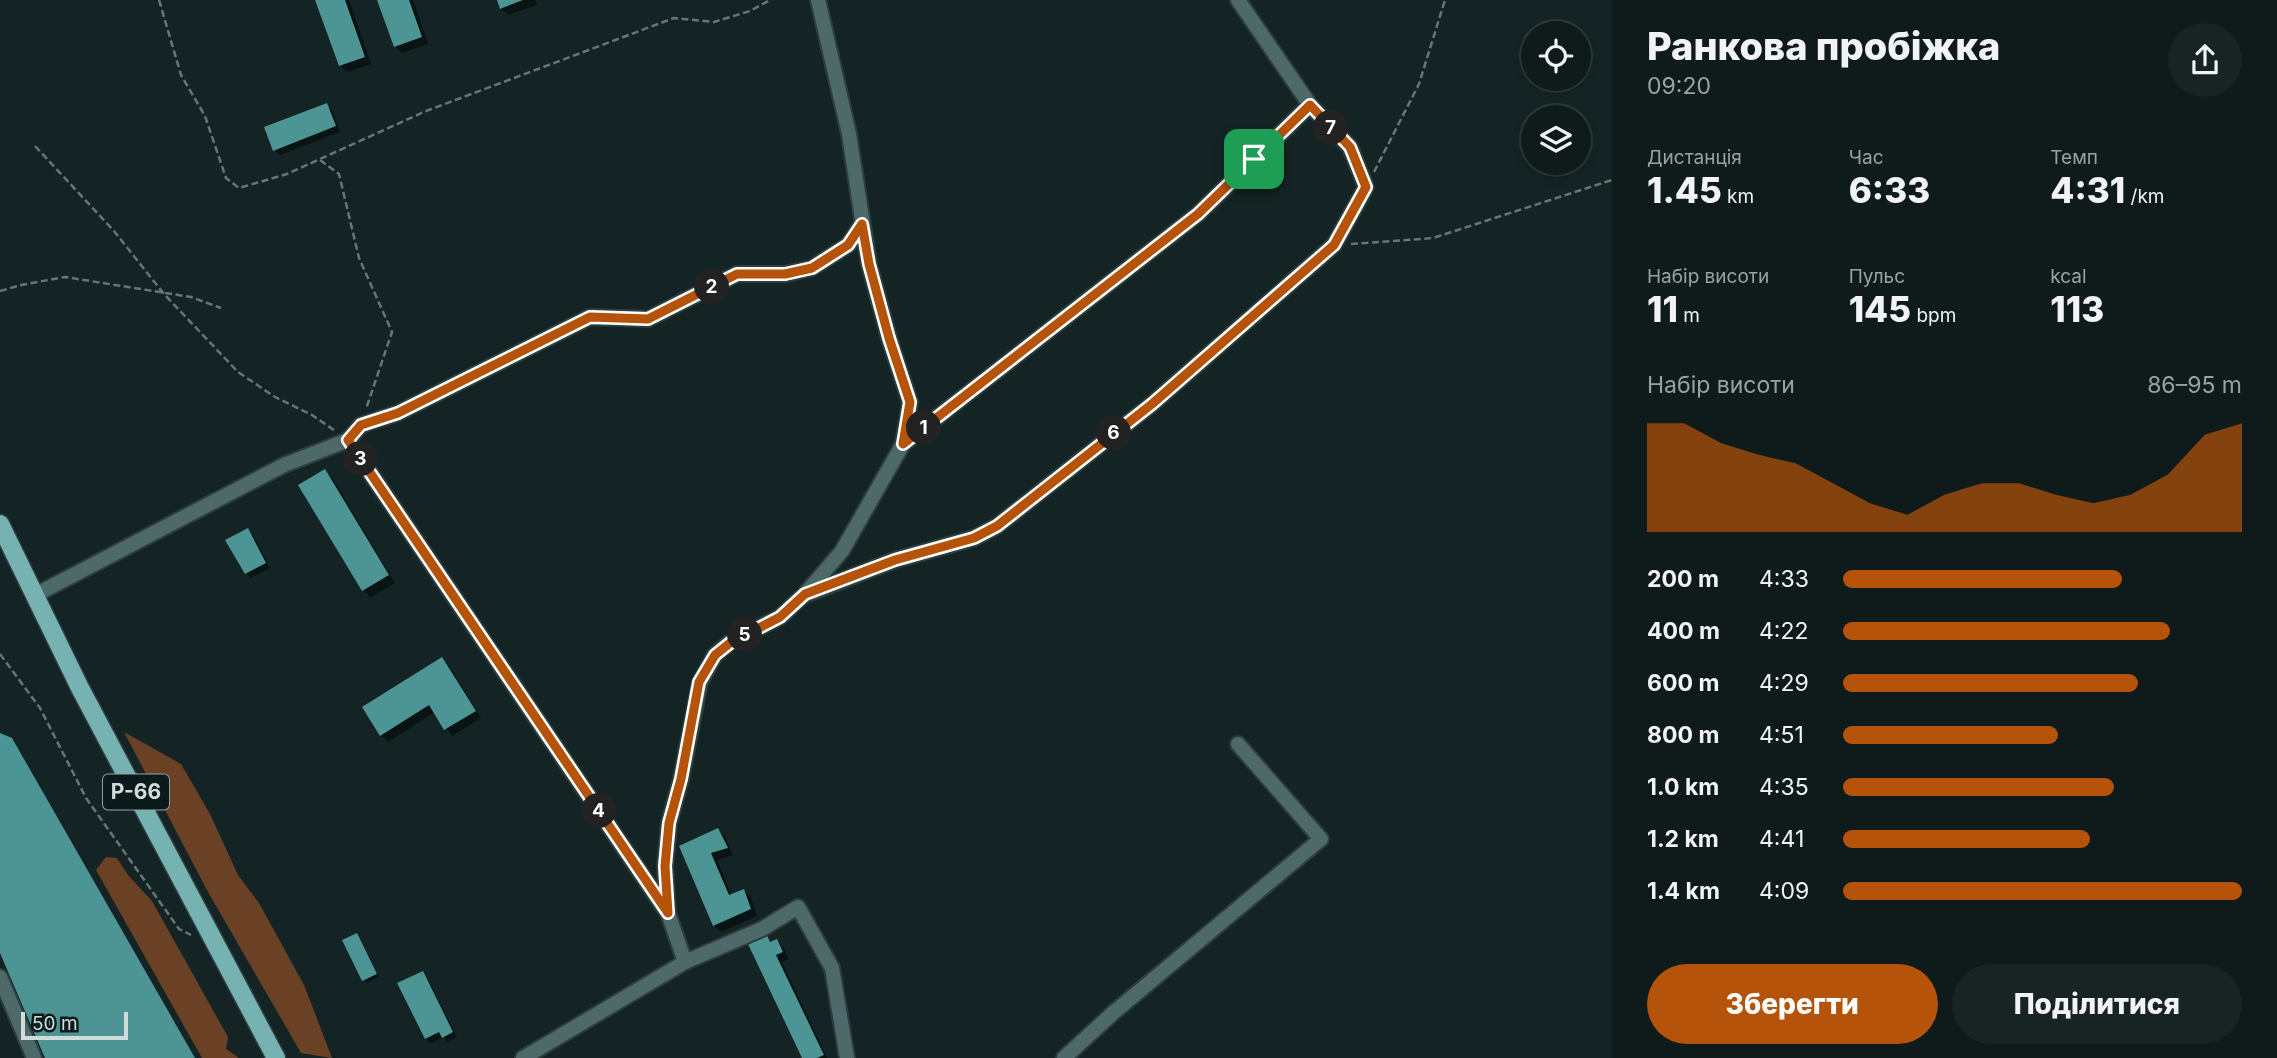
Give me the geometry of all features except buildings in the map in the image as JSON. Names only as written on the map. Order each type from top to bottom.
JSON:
[{"type":"main road","name":"Р-66","points":[[0,524],[80,688],[276,1058]]},
{"type":"street","points":[[668,913],[665,866],[669,823],[681,779],[699,682],[715,655],[730,643],[780,617],[805,594],[842,551],[903,444],[910,402],[869,264],[849,134],[818,0]]},
{"type":"street","points":[[805,594],[895,560],[974,538],[997,526],[1152,404],[1334,245],[1366,187],[1350,147],[1310,105],[1238,0]]},
{"type":"street","points":[[903,444],[1198,214],[1310,105]]},
{"type":"street","points":[[35,595],[284,465],[348,440],[361,425],[398,413],[590,317],[648,319],[737,274],[785,274],[812,268],[848,245],[862,224]]},
{"type":"street","points":[[348,440],[668,913],[685,962]]},
{"type":"street","points":[[1065,1058],[1113,1013],[1321,839],[1238,744]]},
{"type":"street","points":[[523,1058],[685,962],[762,929],[798,907],[832,968],[847,1058]]},
{"type":"street","points":[[0,977],[34,1058]]},
{"type":"path","points":[[159,0],[181,75],[205,116],[226,178],[239,188],[287,174],[426,111],[674,18],[714,22],[750,11],[770,0]]},
{"type":"path","points":[[1366,187],[1419,84],[1445,0]]},
{"type":"path","points":[[35,146],[114,231],[164,294],[238,372],[275,397],[312,415],[348,440]]},
{"type":"path","points":[[320,160],[339,174],[359,258],[392,332],[361,425]]},
{"type":"path","points":[[1334,245],[1433,238],[1612,180]]},
{"type":"path","points":[[0,291],[65,277],[191,297],[221,308]]},
{"type":"path","points":[[0,654],[40,708],[86,798],[179,929],[192,935]]},
{"type":"shaded area","points":[[124,732],[181,764],[210,814],[238,875],[259,903],[304,985],[332,1058],[301,1053],[208,892]]},
{"type":"shaded area","points":[[106,857],[117,858],[128,875],[152,901],[228,1037],[226,1049],[239,1058],[202,1058],[96,870]]},
{"type":"route","points":[[1310,105],[1350,147],[1366,187],[1334,245],[1152,404],[997,526],[974,538],[895,560],[805,594],[780,617],[730,643],[715,655],[699,682],[681,779],[669,823],[665,866],[668,913],[348,440],[361,425],[398,413],[590,317],[648,319],[737,274],[785,274],[812,268],[848,245],[862,224],[869,264],[910,402],[903,444],[1198,214],[1254,159],[1310,105]]}]
